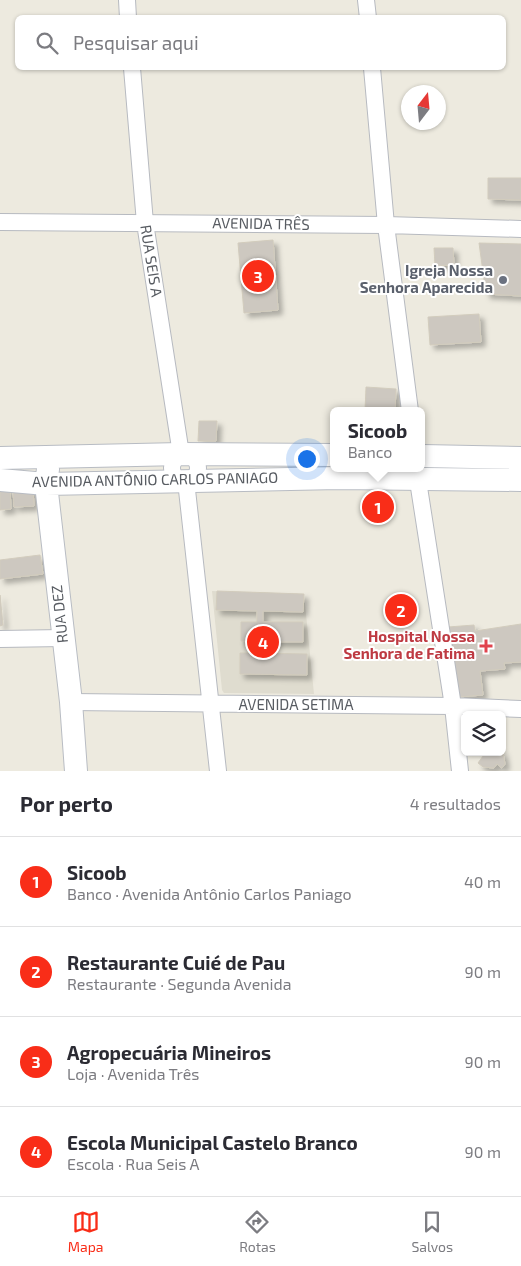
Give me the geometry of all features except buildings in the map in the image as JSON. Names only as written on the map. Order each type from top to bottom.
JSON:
[{"type":"main road","name":"AVENIDA ANTÔNIO CARLOS PANIAGO","points":[[0,458],[181,454],[330,455]]},
{"type":"main road","points":[[425,456],[521,458]]},
{"type":"main road","name":"RUA DEZ","points":[[50,457],[46,484],[71,702],[76,771]]},
{"type":"main road","name":"AVENIDA ANTÔNIO CARLOS PANIAGO","points":[[0,480],[46,484],[186,481],[339,473],[416,474],[521,480]]},
{"type":"street","points":[[127,0],[128,15]]},
{"type":"street","points":[[366,0],[368,15]]},
{"type":"street","name":"RUA SEIS A","points":[[132,70],[145,222],[181,454]]},
{"type":"street","points":[[372,70],[386,225],[409,407]]},
{"type":"street","name":"AVENIDA TRÊS","points":[[0,222],[386,225],[521,229]]},
{"type":"street","points":[[181,454],[172,464],[172,469],[178,478],[186,481],[218,771]]},
{"type":"street","points":[[416,474],[453,706],[460,771]]},
{"type":"street","points":[[0,640],[63,638]]},
{"type":"street","name":"AVENIDA SETIMA","points":[[71,702],[211,705],[453,706],[521,709]]},
{"type":"shaded area","points":[[212,591],[304,594],[314,694],[224,693],[222,690]]},
{"type":"place","name":"Agropecuária Mineiros","points":[[258,276]]},
{"type":"place","name":"Igreja Nossa Senhora Aparecida","points":[[503,280]]},
{"type":"place","name":"Sicoob","points":[[378,507]]},
{"type":"place","name":"Restaurante Cuié de Pau","points":[[401,610]]},
{"type":"place","name":"Escola Municipal Castelo Branco","points":[[263,642]]},
{"type":"place","name":"Hospital Nossa Senhora de Fatima","points":[[486,646]]}]
